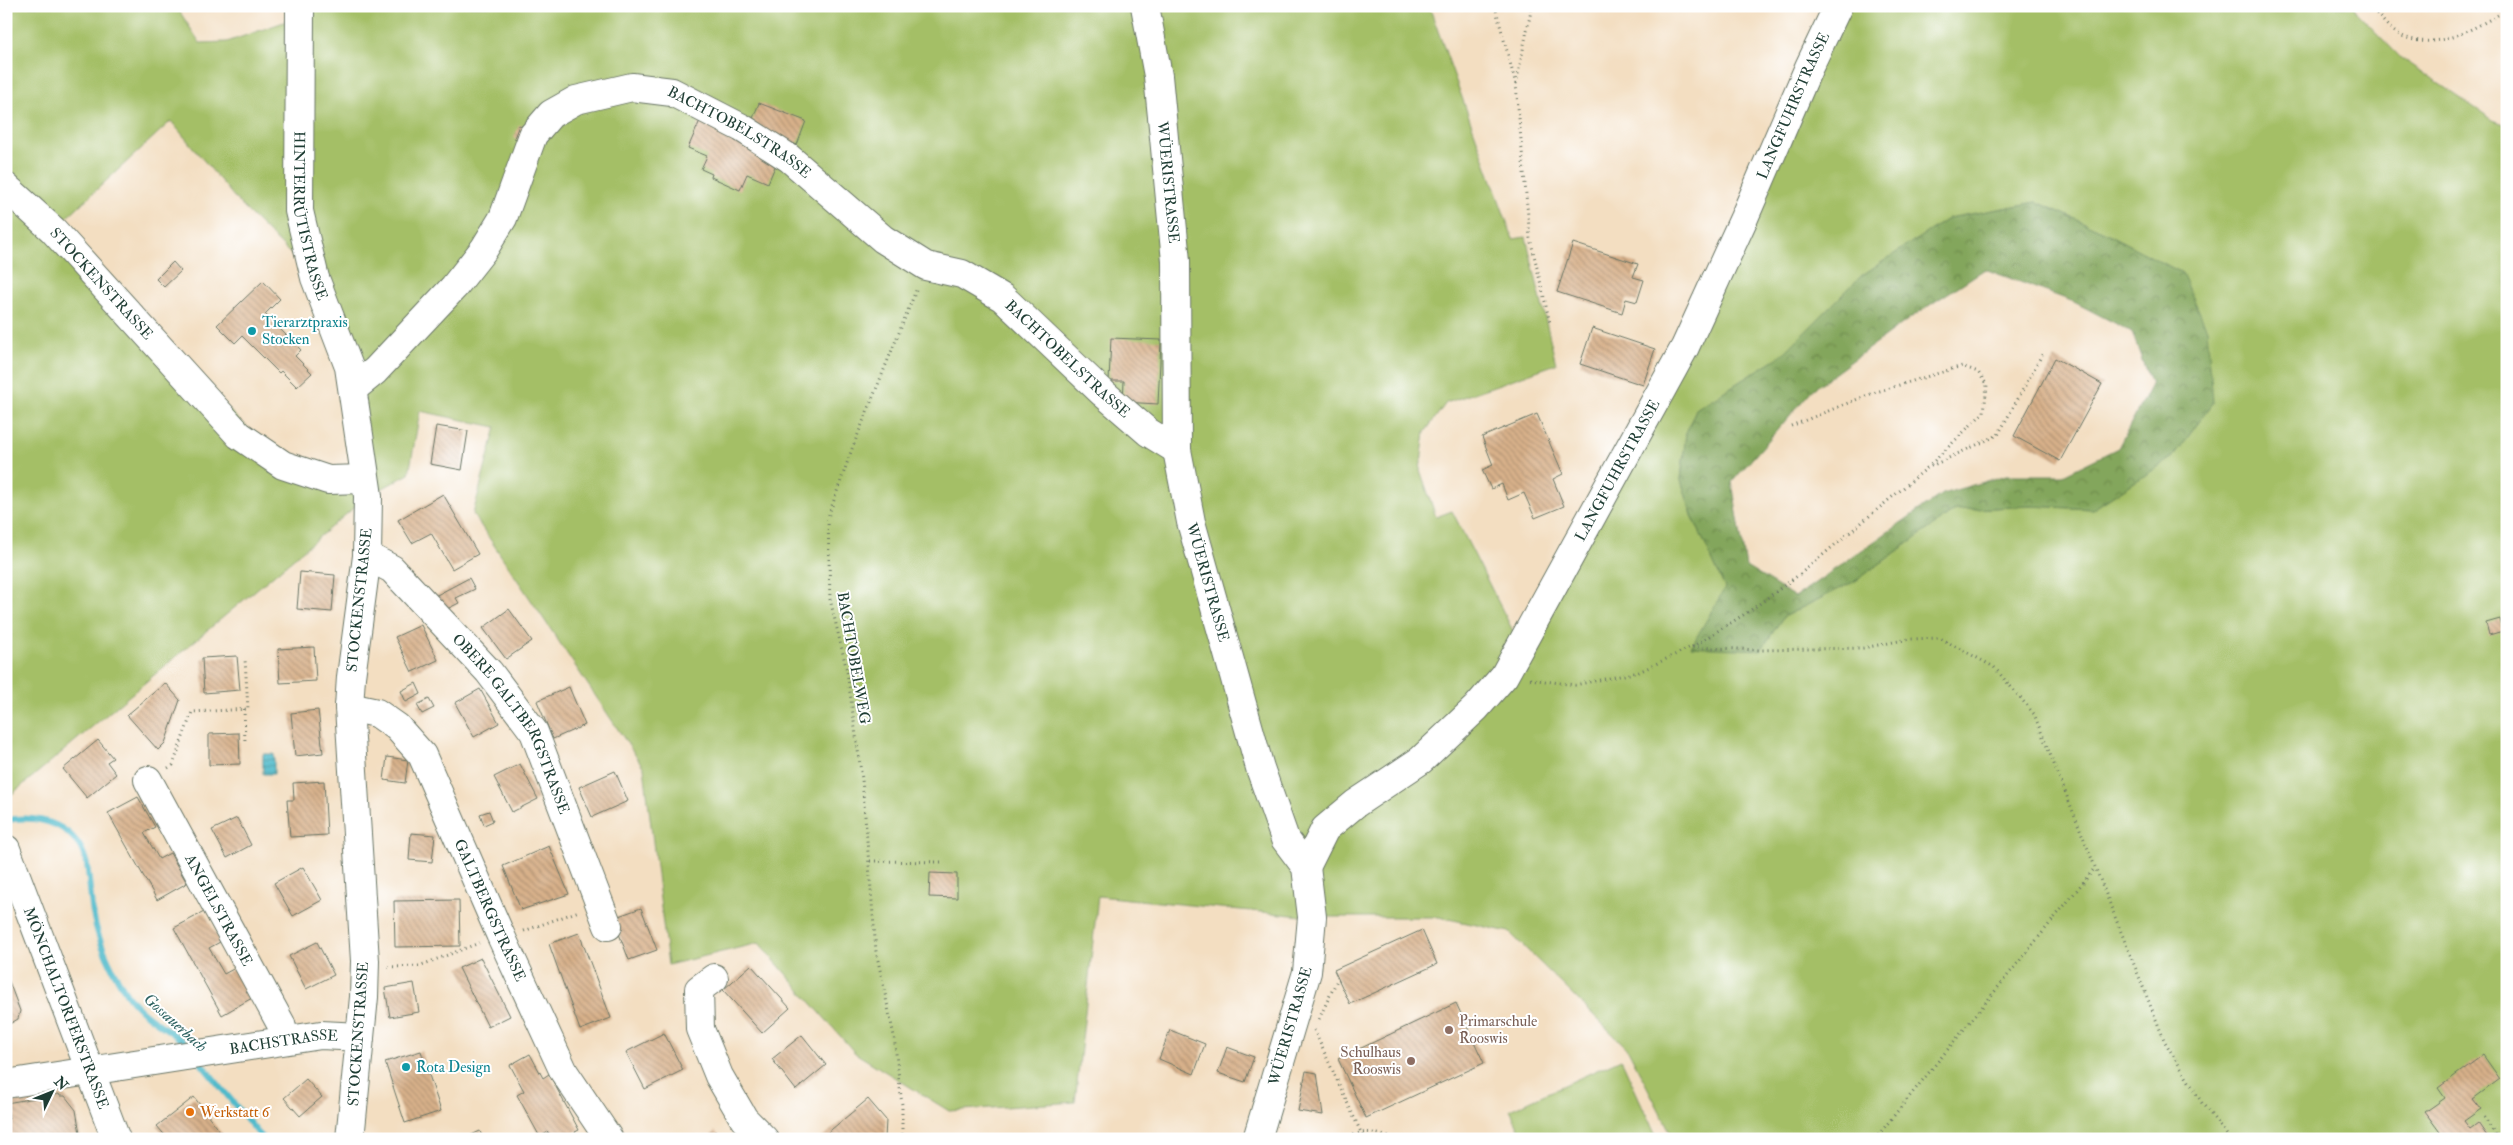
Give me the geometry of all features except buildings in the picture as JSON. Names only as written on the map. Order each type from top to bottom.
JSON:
[{"type":"street","name":"HINTERRÜTISTRASSE","points":[[300,6],[299,212],[315,278],[349,367],[354,388],[365,479]]},
{"type":"street","name":"WÜERISTRASSE","points":[[1145,6],[1158,76],[1176,261],[1177,450],[1190,522],[1260,768],[1285,840],[1306,867],[1312,917],[1307,972],[1257,1139]]},
{"type":"street","name":"LANGFUHRSTRASSE","points":[[1306,867],[1325,829],[1355,804],[1421,760],[1476,708],[1504,676],[1685,347],[1744,218],[1808,67],[1838,6]]},
{"type":"street","name":"BACHTOBELSTRASSE","points":[[354,388],[375,370],[454,287],[484,248],[503,218],[534,135],[551,114],[576,100],[632,87],[672,92],[742,128],[789,158],[883,239],[926,266],[962,274],[1003,298],[1126,413],[1148,432],[1177,450]]},
{"type":"street","name":"STOCKENSTRASSE","points":[[6,187],[53,230],[239,435],[283,465],[328,480],[365,479],[368,496],[367,556],[351,677],[350,707],[364,966],[360,1037],[350,1139]]},
{"type":"street","name":"OBERE GALTBERGSTRASSE","points":[[367,556],[392,569],[489,672],[534,732],[604,915]]},
{"type":"street","name":"GALTBERGSTRASSE","points":[[350,707],[377,713],[397,727],[422,755],[501,936],[564,1072],[609,1139]]},
{"type":"street","name":"ANGELSTRASSE","points":[[148,780],[281,1024],[285,1040]]},
{"type":"street","name":"MÖNCHALTORFERSTRASSE","points":[[6,849],[116,1139]]},
{"type":"street","points":[[714,978],[699,988],[700,1029],[719,1076],[744,1119],[764,1139]]},
{"type":"street","name":"BACHSTRASSE","points":[[6,1084],[321,1035],[360,1037]]},
{"type":"path","points":[[1495,6],[1516,85],[1530,238],[1550,322]]},
{"type":"path","points":[[1516,85],[1532,6]]},
{"type":"path","points":[[2370,6],[2394,32],[2424,43],[2463,34],[2507,10]]},
{"type":"path","name":"BACHTOBELWEG","points":[[902,1139],[900,1086],[894,1036],[876,950],[862,778],[846,671],[830,599],[828,517],[852,449],[926,266]]},
{"type":"path","points":[[1927,468],[1998,435],[2044,351]]},
{"type":"path","points":[[1504,676],[1574,685],[1639,672],[1691,647],[1748,612],[1800,574],[1927,468],[1984,412],[1987,385],[1978,372],[1962,366],[1872,393],[1791,426]]},
{"type":"path","points":[[1691,647],[1761,650],[1864,648],[1909,639],[1940,638],[1994,667],[2034,714],[2094,869],[2165,1042],[2202,1104],[2230,1139]]},
{"type":"path","points":[[148,780],[173,765],[192,712],[248,709],[245,659]]},
{"type":"path","points":[[244,710],[246,743]]},
{"type":"path","points":[[870,861],[942,862]]},
{"type":"path","points":[[1875,1139],[2094,869]]},
{"type":"path","points":[[364,966],[420,966],[501,936],[604,915]]},
{"type":"path","points":[[1338,978],[1324,1010],[1313,1028],[1364,1139]]},
{"type":"path","points":[[2484,1118],[2498,1139]]},
{"type":"path","points":[[1344,1139],[1361,1131],[1374,1132],[1395,1139]]},
{"type":"green space","points":[[15,6],[176,6],[200,43],[227,42],[301,16],[300,6],[1429,6],[1513,239],[1526,237],[1556,364],[1446,403],[1425,432],[1420,470],[1436,517],[1452,511],[1514,633],[1685,347],[1838,6],[2354,6],[2356,12],[2402,59],[2493,120],[2507,125],[2507,1139],[1674,1139],[1627,1048],[1509,932],[1439,917],[1312,917],[1098,896],[1075,1102],[949,1111],[855,1053],[759,943],[668,965],[644,768],[473,514],[496,427],[420,411],[409,474],[368,496],[6,799],[6,10]],"holes":[[[171,121],[240,204],[315,278],[365,479],[283,465],[53,230]],[[2037,202],[2104,232],[2182,273],[2213,403],[2173,457],[2093,509],[2030,506],[1955,510],[1857,580],[1783,617],[1761,650],[1725,588],[1692,515],[1681,480],[1686,433],[1696,409],[1782,355],[1861,276],[1949,218]]]},
{"type":"green space","points":[[2037,202],[2104,232],[2182,273],[2207,329],[2213,403],[2173,457],[2093,509],[2030,506],[1955,510],[1857,580],[1783,617],[1761,650],[1691,647],[1725,588],[1692,515],[1681,480],[1686,433],[1696,409],[1782,355],[1861,276],[1949,218]],"holes":[[[1985,269],[2074,302],[2132,332],[2151,385],[2118,448],[2063,475],[2007,475],[1942,494],[1795,597],[1746,567],[1732,482],[1812,390],[1913,316]]]},
{"type":"green space","points":[[1621,1059],[1656,1136],[1662,1133],[1665,1139],[1524,1139],[1510,1110]]},
{"type":"water","points":[[263,754],[274,754],[274,774],[263,774]]},
{"type":"waterway","name":"Gossauerbach","points":[[6,820],[32,819],[45,821],[56,825],[75,840],[82,851],[87,865],[96,927],[105,954],[118,980],[137,1007],[190,1048]]},
{"type":"waterway","name":"Gossauerbach","points":[[200,1062],[263,1139]]},
{"type":"place","name":"Tierarztpraxis Stocken","points":[[252,331]]},
{"type":"place","name":"Primarschule Rooswis","points":[[1449,1030]]},
{"type":"place","name":"Schulhaus Rooswis","points":[[1411,1061]]},
{"type":"place","name":"Rota Design","points":[[406,1067]]},
{"type":"place","name":"Werkstatt 6","points":[[190,1112]]}]
